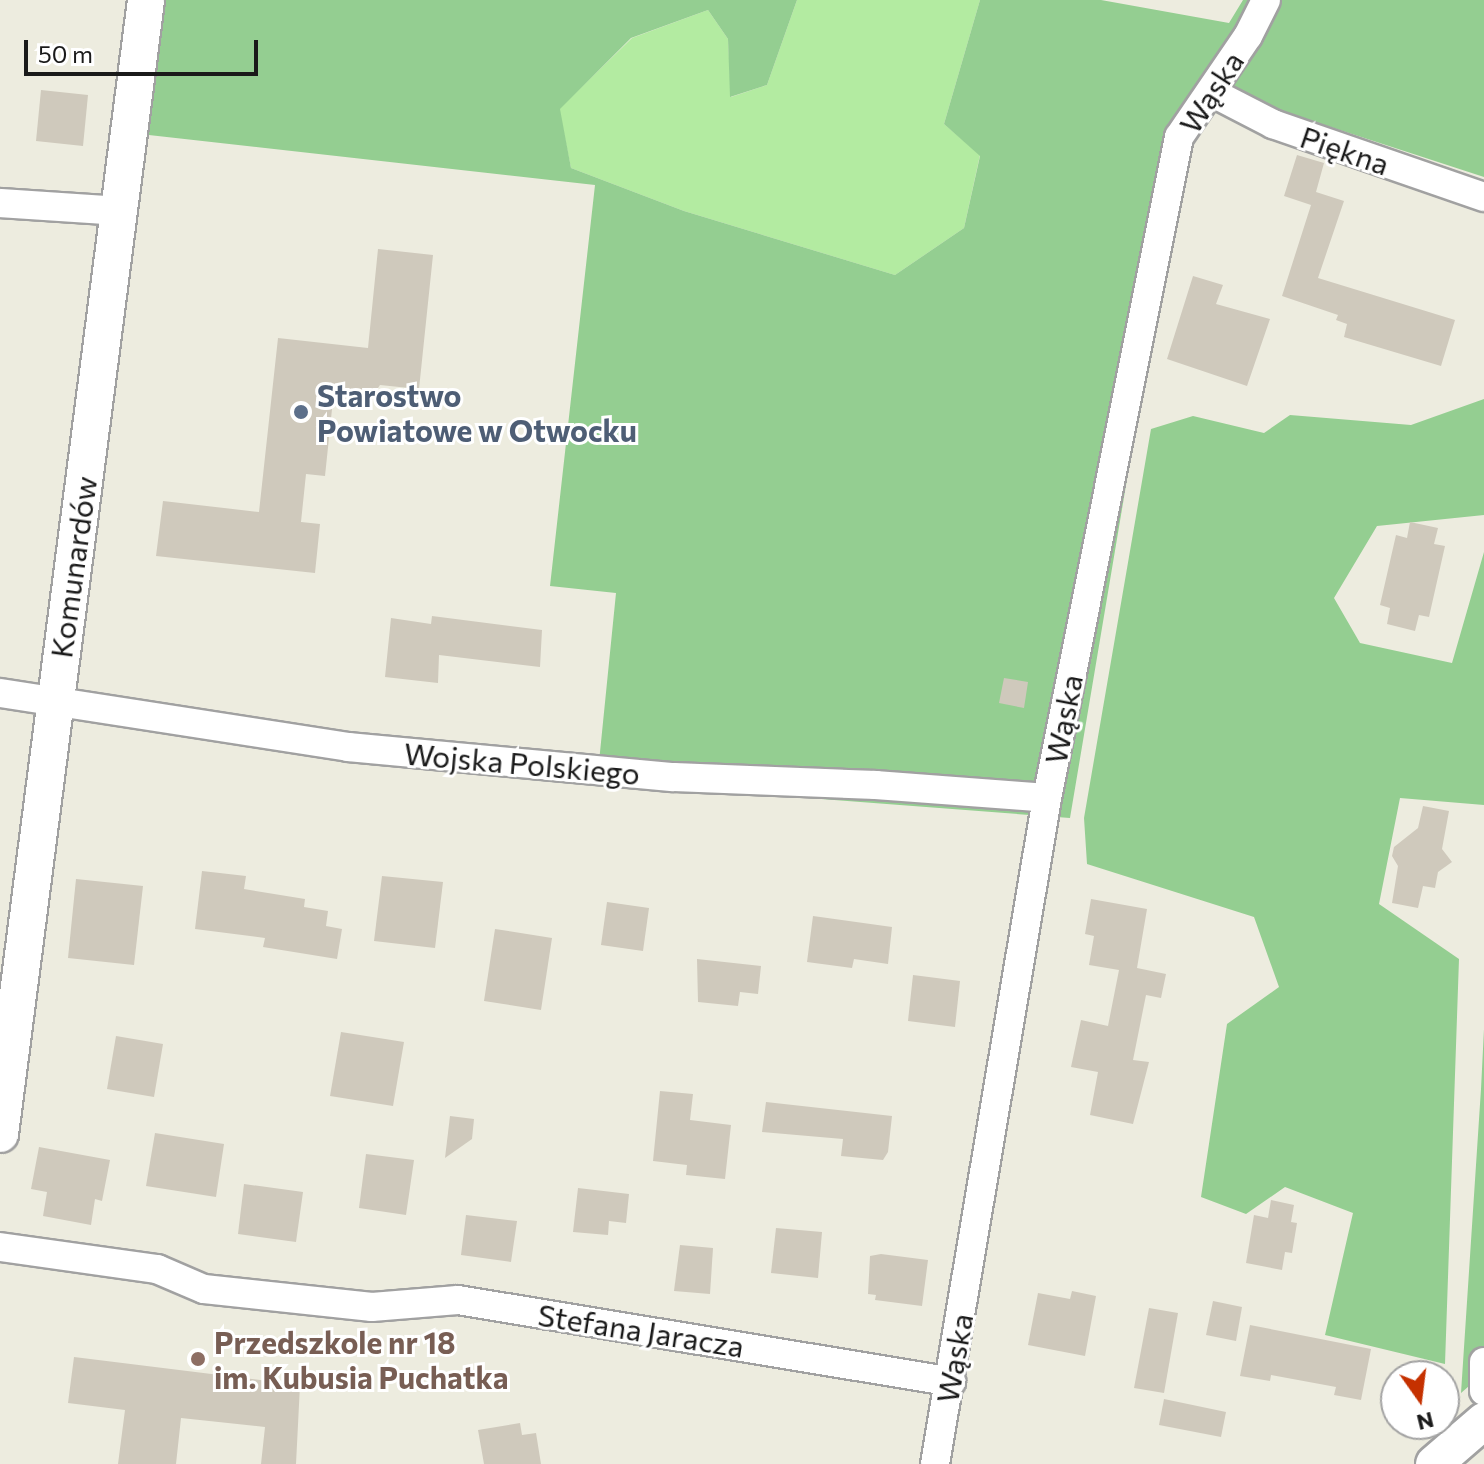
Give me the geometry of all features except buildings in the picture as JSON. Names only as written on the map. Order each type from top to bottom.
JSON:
[{"type":"street","name":"Komunardów","points":[[0,1134],[122,211],[146,0]]},
{"type":"street","name":"Wąska","points":[[935,1464],[1047,798],[1179,137],[1211,92],[1266,0]]},
{"type":"street","name":"Piękna","points":[[1211,92],[1273,124],[1484,197]]},
{"type":"street","points":[[0,203],[122,211]]},
{"type":"street","name":"Wojska Polskiego","points":[[0,693],[348,747],[674,777],[876,785],[1047,798]]},
{"type":"street","name":"Stefana Jaracza","points":[[0,1247],[157,1269],[204,1289],[372,1307],[458,1300],[951,1382]]},
{"type":"street","points":[[1484,1362],[1484,1391]]},
{"type":"street","points":[[1443,1461],[1484,1421]]},
{"type":"green space","points":[[141,0],[797,0],[767,85],[730,97],[728,39],[708,10],[631,38],[560,109],[571,168],[684,211],[895,275],[964,228],[980,156],[944,124],[980,0],[1101,0],[1229,23],[1243,0],[1484,0],[1484,177],[1266,106],[1188,117],[1070,818],[597,782],[616,593],[550,586],[595,185],[131,133]]},
{"type":"green space","points":[[797,0],[980,0],[944,124],[980,155],[964,228],[895,275],[684,211],[571,168],[559,109],[632,38],[708,10],[728,39],[731,97],[767,85]]},
{"type":"green space","points":[[1484,399],[1484,515],[1377,526],[1334,598],[1360,643],[1452,663],[1484,552],[1484,805],[1400,798],[1379,904],[1459,959],[1445,1360],[1428,1360],[1325,1335],[1353,1213],[1285,1187],[1246,1214],[1201,1197],[1227,1024],[1279,987],[1254,917],[1087,864],[1084,818],[1151,429],[1193,416],[1264,433],[1290,415],[1411,425]]},
{"type":"green space","points":[[1484,1029],[1484,1373],[1461,1393],[1481,1089]]},
{"type":"place","name":"Starostwo Powiatowe w Otwocku","points":[[301,412]]},
{"type":"place","name":"Przedszkole nr 18 im. Kubusia Puchatka","points":[[198,1359]]}]
